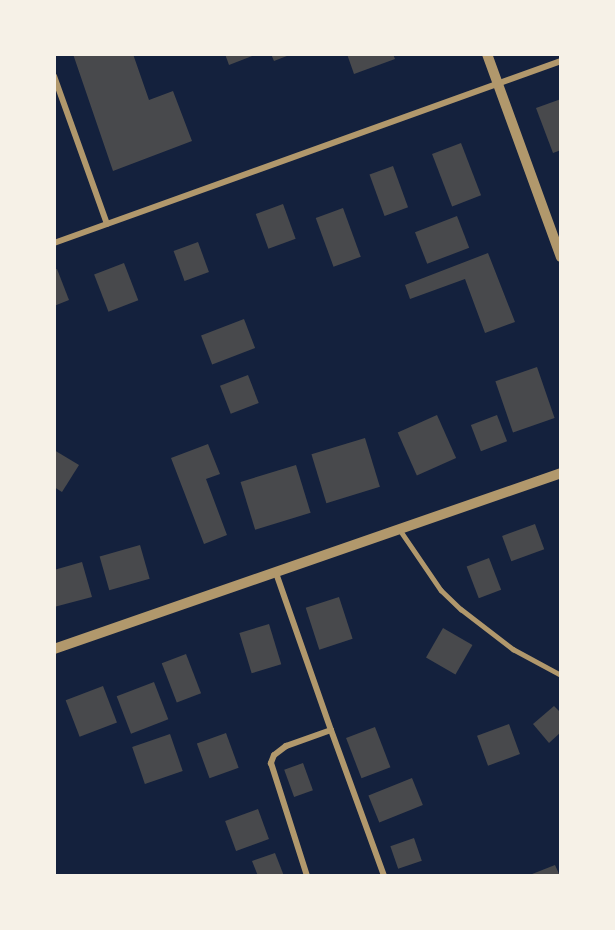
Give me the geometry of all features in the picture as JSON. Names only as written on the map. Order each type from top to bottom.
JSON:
[{"type":"street","points":[[487,54],[561,257]]},
{"type":"street","points":[[54,243],[561,60]]},
{"type":"street","points":[[54,75],[107,224]]},
{"type":"street","points":[[54,649],[561,473]]},
{"type":"street","points":[[276,573],[384,876]]},
{"type":"street","points":[[307,876],[272,763],[273,755],[286,746],[331,730]]},
{"type":"lane","points":[[400,530],[441,590],[461,609],[520,654],[561,675]]},
{"type":"building","points":[[73,54],[133,54],[149,100],[173,91],[192,141],[113,171]]},
{"type":"building","points":[[225,54],[257,54],[229,65]]},
{"type":"building","points":[[271,54],[292,54],[274,61]]},
{"type":"building","points":[[347,54],[393,54],[395,59],[354,74]]},
{"type":"building","points":[[561,99],[561,150],[553,153],[536,108]]},
{"type":"building","points":[[461,143],[481,195],[452,206],[432,154]]},
{"type":"building","points":[[393,166],[408,207],[385,216],[370,175]]},
{"type":"building","points":[[283,204],[296,239],[268,249],[256,214]]},
{"type":"building","points":[[343,208],[361,257],[334,267],[316,218]]},
{"type":"building","points":[[457,216],[469,248],[427,264],[415,232]]},
{"type":"building","points":[[198,242],[209,272],[185,281],[174,251]]},
{"type":"building","points":[[488,253],[515,322],[485,333],[465,279],[410,299],[405,285]]},
{"type":"building","points":[[124,263],[138,300],[108,312],[94,274]]},
{"type":"building","points":[[57,269],[69,300],[54,306],[54,270]]},
{"type":"building","points":[[244,319],[255,348],[212,364],[201,335]]},
{"type":"building","points":[[537,367],[555,418],[513,432],[495,381]]},
{"type":"building","points":[[248,375],[259,403],[231,414],[220,386]]},
{"type":"building","points":[[437,415],[456,458],[417,475],[398,432]]},
{"type":"building","points":[[497,415],[507,441],[481,451],[471,425]]},
{"type":"building","points":[[365,438],[380,487],[326,503],[311,454]]},
{"type":"building","points":[[208,444],[220,474],[206,479],[227,535],[204,544],[171,458]]},
{"type":"building","points":[[54,450],[79,465],[62,492],[54,487]]},
{"type":"building","points":[[296,465],[311,513],[255,530],[241,482]]},
{"type":"building","points":[[535,524],[544,549],[511,561],[502,536]]},
{"type":"building","points":[[140,545],[150,579],[109,590],[100,557]]},
{"type":"building","points":[[489,558],[501,590],[479,598],[467,567]]},
{"type":"building","points":[[82,562],[92,597],[54,607],[54,570]]},
{"type":"building","points":[[339,597],[353,639],[319,650],[306,608]]},
{"type":"building","points":[[269,624],[281,664],[252,673],[239,633]]},
{"type":"building","points":[[443,628],[472,645],[455,674],[426,657]]},
{"type":"building","points":[[186,654],[201,693],[177,703],[162,663]]},
{"type":"building","points":[[154,682],[168,719],[131,734],[117,696]]},
{"type":"building","points":[[103,686],[117,722],[80,737],[66,700]]},
{"type":"building","points":[[554,706],[561,713],[561,732],[549,743],[533,724]]},
{"type":"building","points":[[509,724],[520,754],[488,766],[477,736]]},
{"type":"building","points":[[375,727],[390,767],[361,778],[346,738]]},
{"type":"building","points":[[226,733],[239,768],[210,778],[197,744]]},
{"type":"building","points":[[170,734],[183,771],[145,784],[132,747]]},
{"type":"building","points":[[303,763],[313,790],[294,797],[284,770]]},
{"type":"building","points":[[412,778],[423,805],[379,822],[368,796]]},
{"type":"building","points":[[258,809],[269,839],[236,851],[225,821]]},
{"type":"building","points":[[414,838],[422,861],[398,869],[390,846]]},
{"type":"building","points":[[275,853],[284,876],[258,876],[252,861]]},
{"type":"building","points":[[555,865],[560,876],[527,876]]}]
